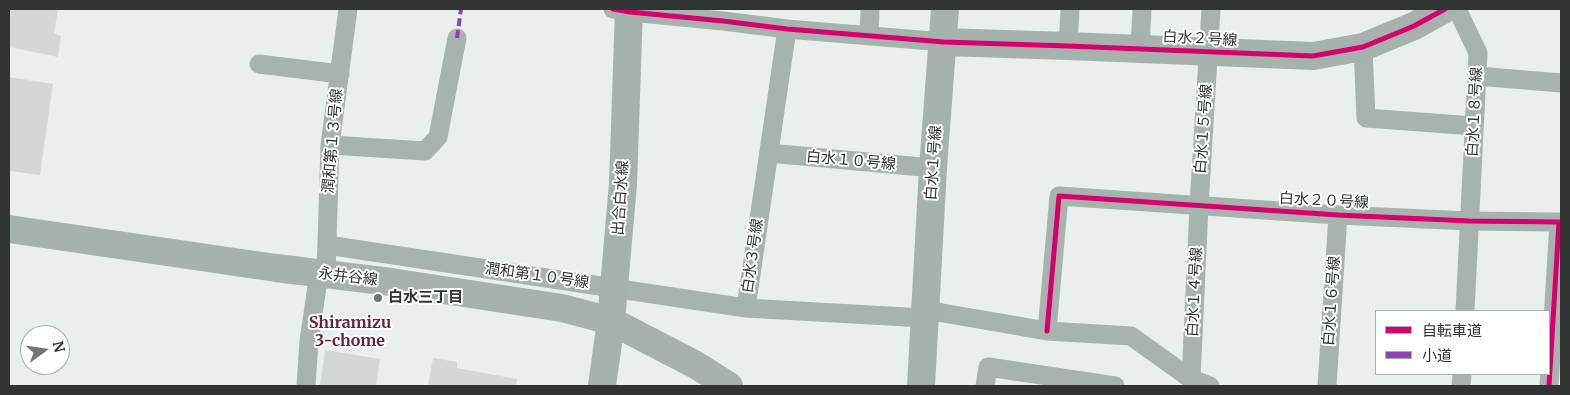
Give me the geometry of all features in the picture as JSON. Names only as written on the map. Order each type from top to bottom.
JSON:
[{"type":"street","name":"潤和第１３号線","points":[[306,386],[309,341],[327,245],[330,145],[348,9]]},
{"type":"street","points":[[870,9],[870,36]]},
{"type":"street","name":"白水１号線","points":[[921,386],[933,168],[945,9]]},
{"type":"street","points":[[1068,46],[1070,9]]},
{"type":"street","points":[[1140,49],[1142,9]]},
{"type":"street","name":"白水１５号線","points":[[1199,206],[1212,9]]},
{"type":"street","name":"白水２号線","points":[[944,42],[1314,56],[1363,47],[1414,26],[1446,9]]},
{"type":"street","name":"白水１８号線","points":[[1457,9],[1478,52],[1465,310]]},
{"type":"street","points":[[624,10],[724,15],[787,29],[944,42]]},
{"type":"street","name":"出合白水線","points":[[602,386],[611,321],[623,184],[624,10]]},
{"type":"street","name":"白水３号線","points":[[787,29],[746,308],[924,318]]},
{"type":"street","points":[[330,145],[425,151],[438,137],[457,38]]},
{"type":"street","points":[[1363,47],[1366,118],[1474,126]]},
{"type":"street","points":[[259,64],[340,74]]},
{"type":"street","points":[[1477,76],[1561,83]]},
{"type":"street","name":"白水１０号線","points":[[769,153],[933,168]]},
{"type":"street","name":"白水２０号線","points":[[1047,331],[1059,196],[1338,215],[1469,221],[1560,219],[1550,386]]},
{"type":"street","name":"白水１４号線","points":[[1191,379],[1199,206]]},
{"type":"street","name":"白水１６号線","points":[[1327,386],[1338,215]]},
{"type":"street","name":"永井谷線","points":[[9,229],[562,308],[611,321],[696,365],[729,386]]},
{"type":"street","name":"潤和第１０号線","points":[[327,245],[746,308]]},
{"type":"street","points":[[493,298],[496,270]]},
{"type":"street","points":[[924,318],[937,312],[1047,331],[1131,336],[1191,379],[1210,386]]},
{"type":"street","points":[[985,386],[988,367],[1115,386]]},
{"type":"building","points":[[9,9],[58,9],[54,33],[61,36],[58,57],[9,47]]},
{"type":"building","points":[[9,77],[53,84],[40,175],[9,171]]},
{"type":"building","points":[[325,350],[380,359],[376,386],[320,386]]},
{"type":"building","points":[[433,358],[457,362],[457,368],[517,379],[516,386],[428,386]]},
{"type":"marked path","points":[[457,38],[461,9]]},
{"type":"cycle path","points":[[613,9],[787,29],[944,42],[1313,56],[1363,47],[1414,26],[1445,9]]},
{"type":"cycle path","points":[[1047,331],[1059,196],[1338,215],[1469,221],[1559,222],[1550,370]]},
{"type":"cycle path","points":[[1549,386],[1550,375]]},
{"type":"place","name":"白水三丁目","points":[[378,298]]},
{"type":"district","name":"Shiramizu 3-chome","points":[[350,332]]}]
